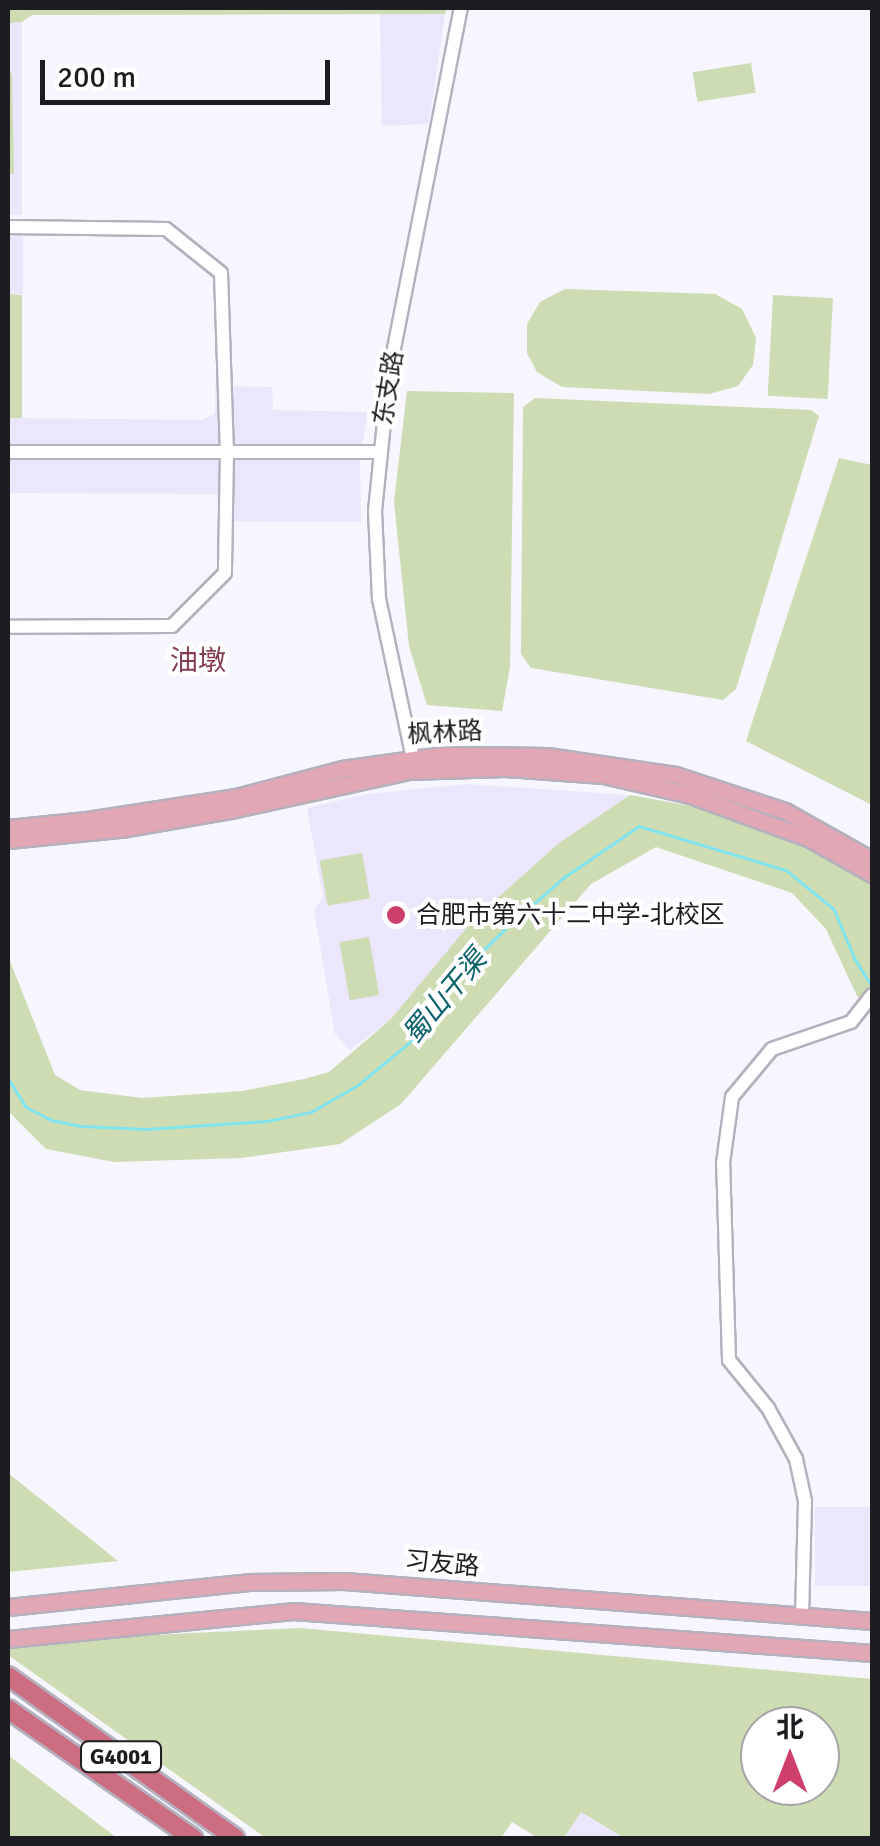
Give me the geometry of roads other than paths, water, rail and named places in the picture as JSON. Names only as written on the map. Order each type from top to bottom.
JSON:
[{"type":"highway","name":"G4001","points":[[8,1676],[236,1838]]},
{"type":"highway","name":"G4001","points":[[8,1708],[193,1838]]},
{"type":"main road","name":"枫林路","points":[[8,828],[236,797],[342,769],[547,756],[676,775],[785,811],[872,860]]},
{"type":"main road","name":"枫林路","points":[[8,840],[164,822],[414,765],[506,768],[603,775],[662,788],[810,839],[872,874]]},
{"type":"main road","name":"习友路","points":[[8,1607],[248,1582],[344,1581],[872,1621]]},
{"type":"main road","points":[[8,1639],[294,1611],[872,1653]]},
{"type":"street","name":"东支路","points":[[414,765],[379,600],[375,511],[389,374],[462,8]]},
{"type":"street","points":[[8,226],[166,228],[221,273],[227,453],[225,574],[172,626],[8,627]]},
{"type":"street","points":[[8,452],[379,452]]},
{"type":"street","points":[[802,1616],[805,1501],[796,1459],[768,1408],[729,1360],[723,1163],[732,1098],[772,1050],[851,1022],[872,995]]},
{"type":"waterway","name":"蜀山干渠","points":[[8,1078],[26,1107],[51,1120],[82,1126],[146,1129],[267,1121],[311,1112],[358,1085],[411,1041],[461,972],[503,931],[563,878],[639,826],[786,870],[834,909],[855,959],[872,986]]},
{"type":"place","name":"合肥市第六十二中学-北校区","points":[[396,915]]},
{"type":"district","name":"油墩","points":[[198,661]]}]
